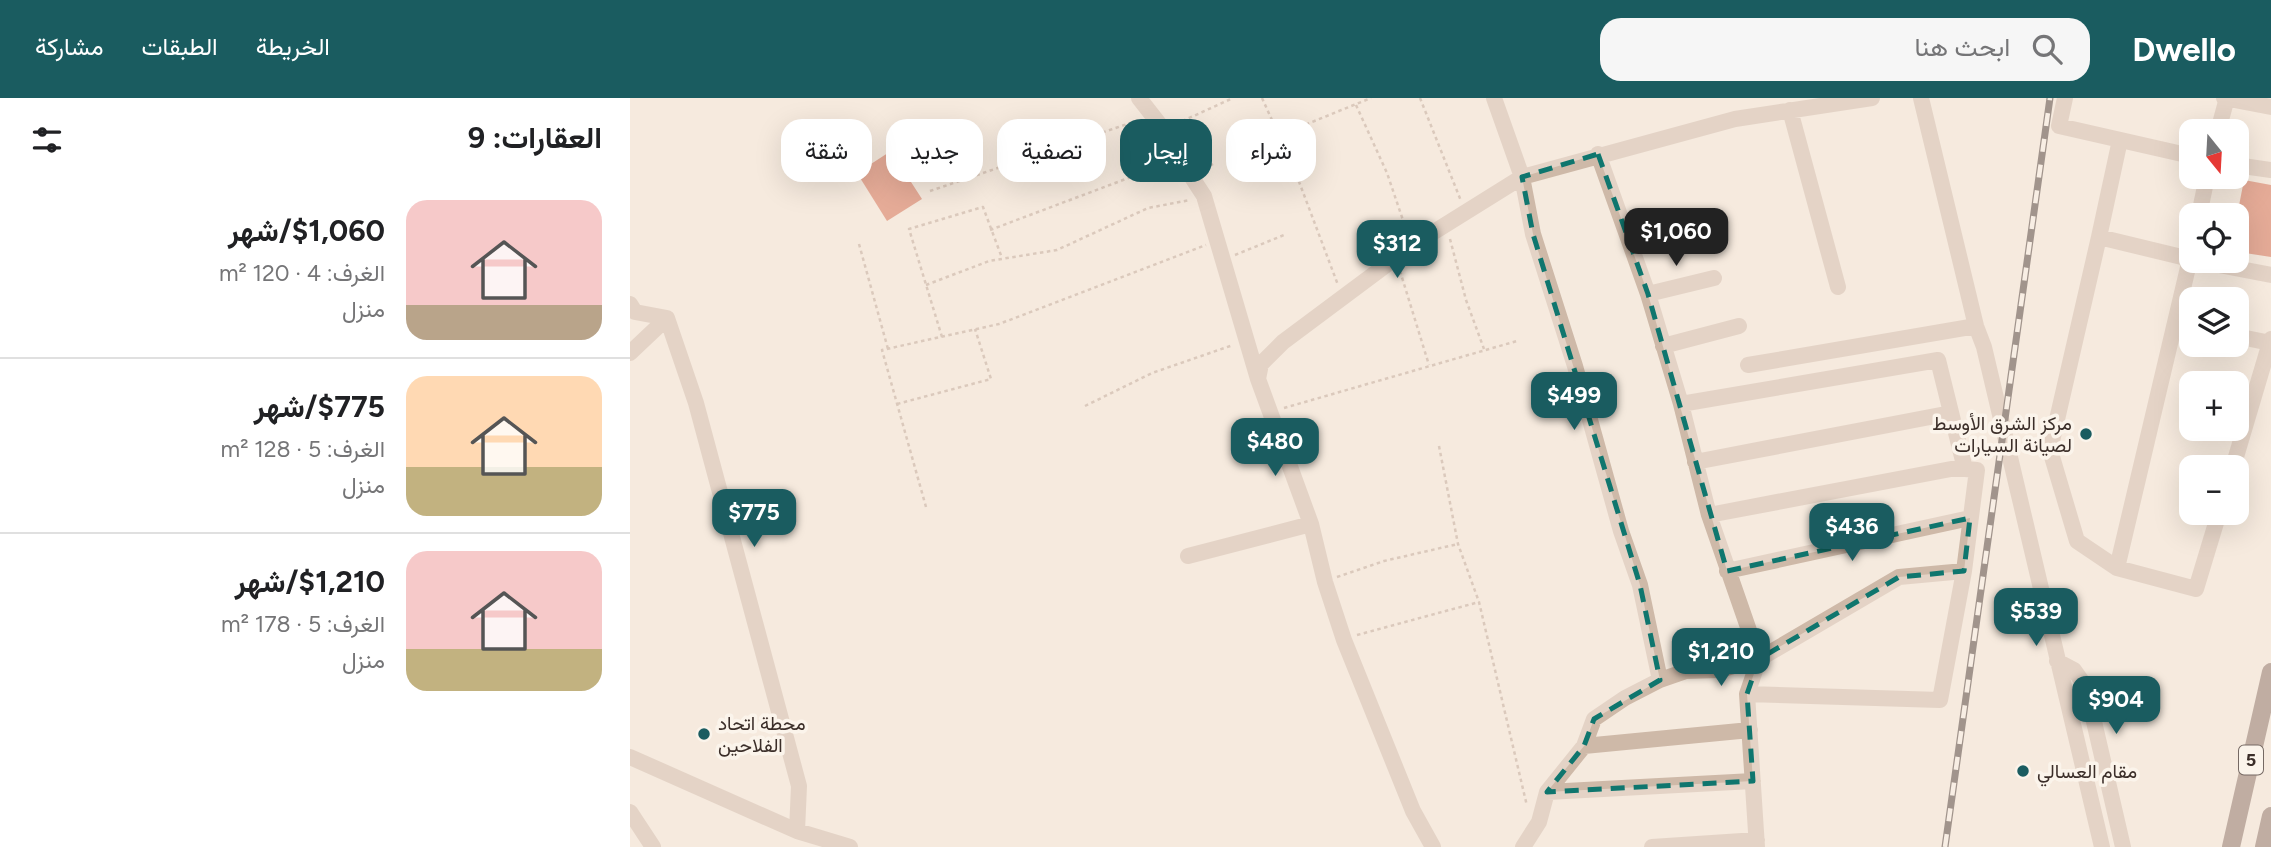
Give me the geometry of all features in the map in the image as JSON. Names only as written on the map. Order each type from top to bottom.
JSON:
[{"type":"main road","name":"5","points":[[2231,847],[2271,672]]},
{"type":"main road","points":[[2264,847],[2271,816]]},
{"type":"street","points":[[1139,98],[1153,119]]},
{"type":"street","points":[[1494,98],[1522,177],[1533,234],[1575,366],[1620,531],[1640,585],[1660,680]]},
{"type":"street","points":[[1258,379],[1261,364],[1283,342],[1413,245],[1465,210],[1522,177],[1598,154],[1735,119],[1872,98]]},
{"type":"street","points":[[1921,98],[1976,326],[1984,347],[2102,847]]},
{"type":"street","points":[[2065,98],[2059,127],[2179,153]]},
{"type":"street","points":[[2221,119],[2226,98],[2271,107]]},
{"type":"street","points":[[1790,110],[1838,287]]},
{"type":"street","points":[[2120,140],[2050,450],[2077,541],[2117,568],[2196,589],[2215,525]]},
{"type":"street","points":[[1598,154],[1647,294],[1681,404],[1709,515],[1759,659],[1747,694],[1757,843],[1651,847]]},
{"type":"street","points":[[2249,167],[2271,170]]},
{"type":"street","points":[[1195,182],[1204,196],[1258,379],[1311,524],[1325,582],[1344,640],[1413,811],[1433,847]]},
{"type":"street","points":[[2099,237],[2179,255]]},
{"type":"street","points":[[2249,270],[2271,275]]},
{"type":"street","points":[[1647,294],[1714,278]]},
{"type":"street","points":[[630,304],[635,312],[667,318]]},
{"type":"street","points":[[630,352],[667,318]]},
{"type":"street","points":[[667,318],[696,403],[799,786],[797,831]]},
{"type":"street","points":[[1663,346],[1739,326]]},
{"type":"street","points":[[1748,365],[1976,326]]},
{"type":"street","points":[[2237,455],[2270,341],[2249,338]]},
{"type":"street","points":[[2117,568],[2179,340]]},
{"type":"street","points":[[1681,404],[1938,360],[1965,469]]},
{"type":"street","points":[[1695,462],[1951,413]]},
{"type":"street","points":[[1709,515],[1951,469],[1977,470],[1964,570],[1940,700],[1747,694]]},
{"type":"street","points":[[1727,571],[1970,518]]},
{"type":"street","points":[[1188,556],[1311,524]]},
{"type":"street","points":[[1523,847],[1539,822],[1547,792],[1584,746],[1594,719],[1660,680],[1686,671],[1720,670],[1759,659],[1899,577],[1964,570]]},
{"type":"street","points":[[2057,661],[2074,670],[2086,687],[2123,847]]},
{"type":"street","points":[[1584,746],[1749,730]]},
{"type":"street","points":[[630,757],[797,831],[850,847]]},
{"type":"street","points":[[1547,792],[1754,780]]},
{"type":"street","points":[[630,812],[653,847]]},
{"type":"path","points":[[1187,119],[1234,98]]},
{"type":"path","points":[[1262,98],[1272,119]]},
{"type":"path","points":[[1316,121],[1371,98]]},
{"type":"path","points":[[1420,98],[1465,210]]},
{"type":"path","points":[[1356,105],[1377,147],[1413,245]]},
{"type":"path","points":[[930,191],[1151,116]]},
{"type":"path","points":[[990,230],[1120,181]]},
{"type":"path","points":[[1298,182],[1344,298]]},
{"type":"path","points":[[926,285],[1002,259],[1057,250],[1148,208],[1204,196]]},
{"type":"path","points":[[942,337],[909,229],[983,207],[1002,259]]},
{"type":"path","points":[[1444,224],[1466,300],[1485,349]]},
{"type":"path","points":[[1223,260],[1284,235]]},
{"type":"path","points":[[926,507],[882,351],[999,324],[1216,242]]},
{"type":"path","points":[[859,244],[888,349]]},
{"type":"path","points":[[1394,259],[1399,266],[1429,365]]},
{"type":"path","points":[[897,404],[992,379],[975,328]]},
{"type":"path","points":[[1085,406],[1152,373],[1247,341]]},
{"type":"path","points":[[1271,413],[1517,341]]},
{"type":"path","points":[[1439,446],[1458,544],[1479,602],[1527,808],[1539,822]]},
{"type":"path","points":[[1325,582],[1384,561],[1458,544]]},
{"type":"path","points":[[1344,640],[1363,632],[1479,602]]},
{"type":"highlighted area","points":[[1598,154],[1648,294],[1727,571],[1970,518],[1964,571],[1899,577],[1759,659],[1747,694],[1753,781],[1547,792],[1584,746],[1594,719],[1660,680],[1640,585],[1533,234],[1522,177]]},
{"type":"building","points":[[886,154],[886,182],[911,182],[922,199],[887,221],[863,182],[872,182],[872,163]]},
{"type":"building","points":[[2249,181],[2271,185],[2271,257],[2249,254],[2249,203],[2240,203],[2242,189],[2249,189]]},
{"type":"railway","points":[[1945,847],[2050,98]]},
{"type":"place","name":"مركز الشرق الأوسط لصيانة السيارات","points":[[2086,434]]},
{"type":"place","name":"محطة اتحاد الفلاحين","points":[[704,734]]},
{"type":"place","name":"مقام العسالي","points":[[2023,771]]}]
